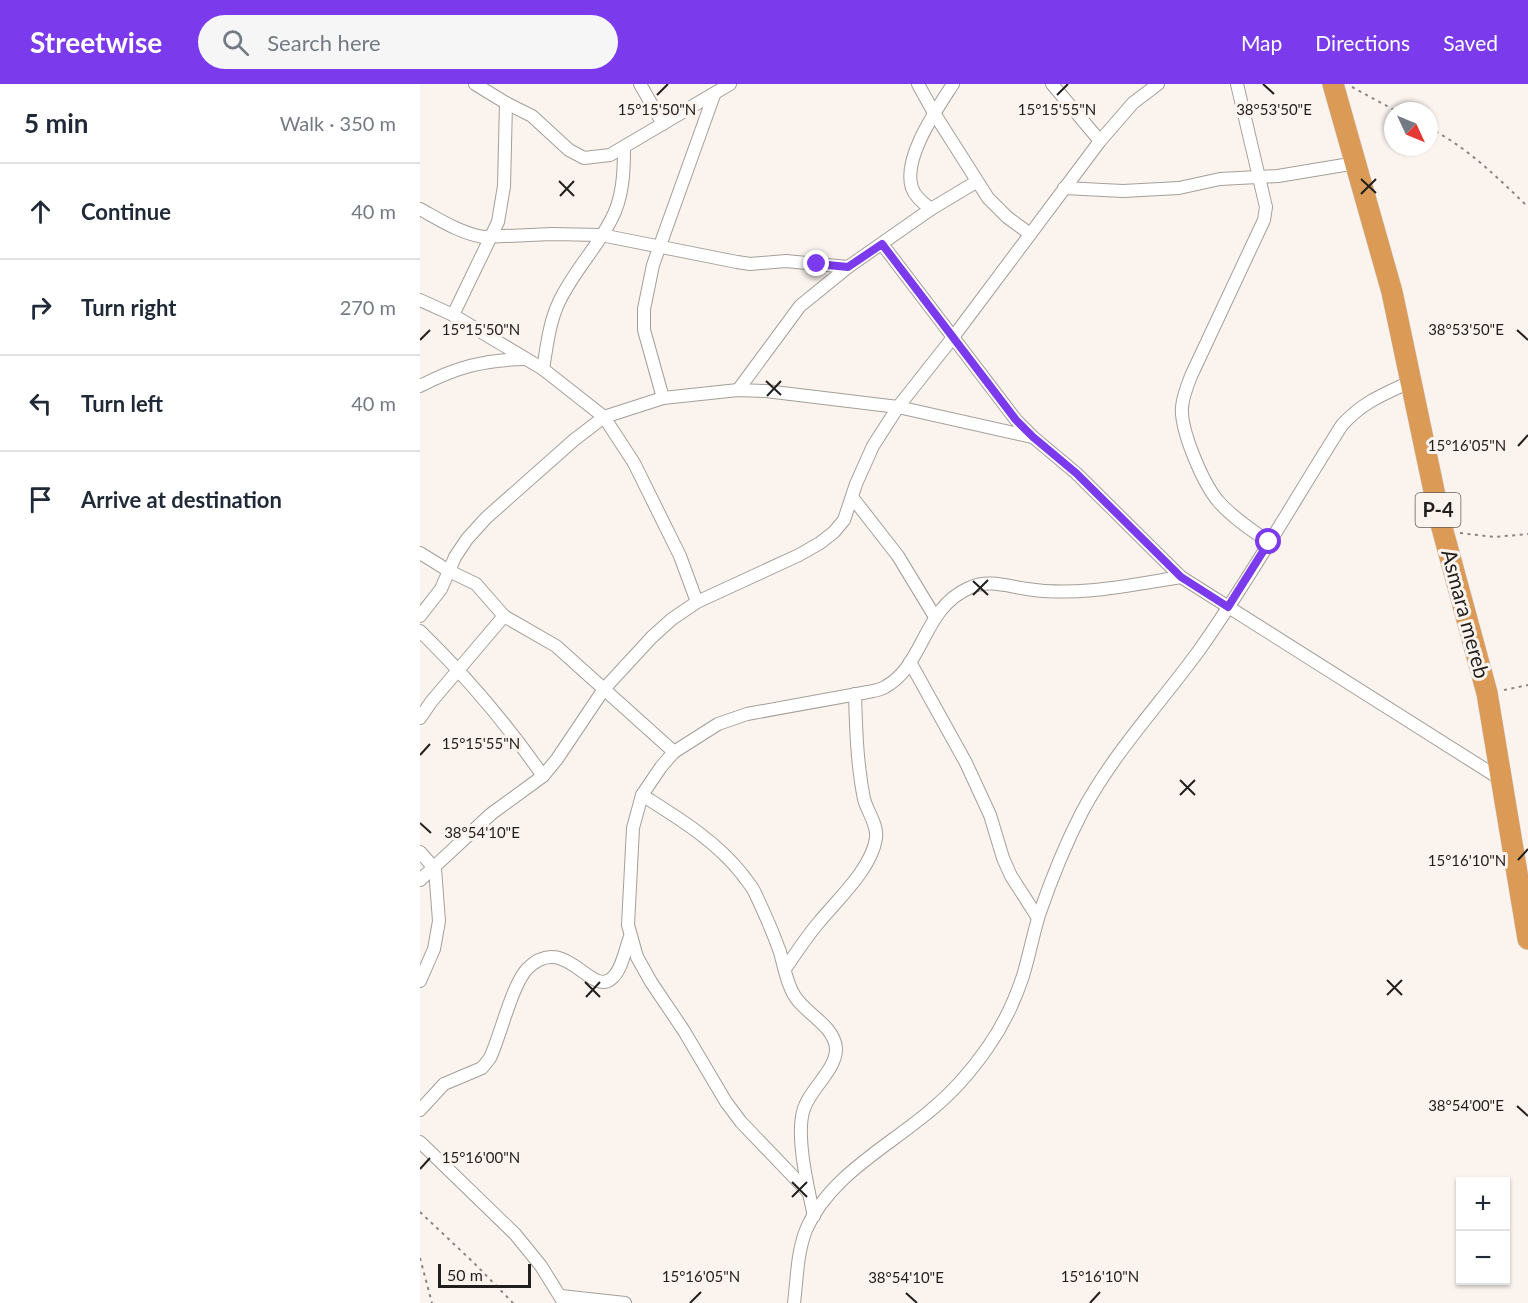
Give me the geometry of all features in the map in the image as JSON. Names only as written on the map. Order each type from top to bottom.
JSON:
[{"type":"highway","name":"Asmara mereb","points":[[1333,84],[1392,292],[1441,524],[1486,693],[1523,883],[1528,936]]},
{"type":"street","points":[[475,84],[506,104],[532,116],[569,150],[584,158],[610,155],[624,148],[730,84]]},
{"type":"street","points":[[640,84],[663,124]]},
{"type":"street","points":[[918,84],[976,182],[1007,217],[1030,234]]},
{"type":"street","points":[[931,209],[912,190],[910,165],[934,113],[953,84]]},
{"type":"street","points":[[1052,84],[1100,141]]},
{"type":"street","points":[[420,880],[491,814],[543,776],[557,759],[604,688],[672,619],[697,602],[820,543],[834,532],[844,520],[873,446],[898,407],[1100,141],[1133,103],[1158,84]]},
{"type":"street","points":[[1237,84],[1266,207],[1264,220],[1191,376],[1181,410],[1190,447],[1201,476],[1218,501],[1242,523],[1269,542]]},
{"type":"street","points":[[663,398],[644,330],[644,309],[659,248],[714,95]]},
{"type":"street","points":[[453,315],[498,222],[504,186],[506,104]]},
{"type":"street","points":[[543,369],[551,323],[558,303],[582,261],[612,219],[624,177],[624,148]]},
{"type":"street","points":[[1064,188],[1123,191],[1179,188],[1220,179],[1260,177],[1356,163]]},
{"type":"street","points":[[738,390],[800,306],[848,267],[931,209],[976,182]]},
{"type":"street","points":[[420,209],[473,235],[492,237],[552,234],[601,235],[750,264],[786,261],[848,267]]},
{"type":"street","points":[[882,244],[954,336],[997,398],[1033,437],[1076,473],[1181,577],[1502,780]]},
{"type":"street","points":[[420,300],[453,315],[543,369],[604,417],[634,463],[680,556],[697,602]]},
{"type":"street","points":[[420,386],[459,368],[484,362],[526,359]]},
{"type":"street","points":[[794,1303],[801,1244],[807,1227],[833,1189],[933,1109],[959,1084],[989,1046],[1022,979],[1038,918],[1070,837],[1118,754],[1199,650],[1342,425],[1356,410],[1410,382]]},
{"type":"street","points":[[420,616],[436,597],[467,538],[486,518],[574,440],[604,417],[663,398],[738,390],[766,391],[898,407],[1033,437]]},
{"type":"street","points":[[852,497],[898,556],[935,617]]},
{"type":"street","points":[[420,553],[483,590],[504,616],[556,646],[674,752]]},
{"type":"street","points":[[809,1193],[741,1122],[726,1102],[684,1030],[637,957],[630,937],[629,894],[633,828],[642,795],[674,752],[728,719],[885,687],[910,662],[942,607],[954,596],[969,588],[986,582],[1045,592],[1066,592],[1181,577]]},
{"type":"street","points":[[420,718],[504,616]]},
{"type":"street","points":[[420,631],[459,669],[514,734],[543,776]]},
{"type":"street","points":[[910,662],[966,763],[990,815],[1011,876],[1038,918]]},
{"type":"street","points":[[785,969],[801,944],[859,874],[876,838],[860,775],[855,694]]},
{"type":"street","points":[[642,795],[702,835],[729,858],[754,890],[779,950],[791,990],[798,1002],[822,1024],[835,1041],[836,1050],[833,1062],[807,1100],[802,1113],[802,1140],[814,1216]]},
{"type":"street","points":[[420,852],[435,868],[439,921],[434,949],[420,981]]},
{"type":"street","points":[[420,1110],[444,1084],[482,1068],[490,1058],[517,986],[525,971],[536,961],[548,955],[562,958],[603,982],[610,980],[615,974],[630,937]]},
{"type":"street","points":[[420,1142],[515,1234],[541,1266],[562,1300],[625,1303]]},
{"type":"path","points":[[1349,84],[1358,92],[1384,105]]},
{"type":"path","points":[[1438,133],[1460,146],[1494,174],[1528,207]]},
{"type":"path","points":[[1441,524],[1461,533],[1494,537],[1528,534]]},
{"type":"path","points":[[1486,693],[1528,685]]},
{"type":"path","points":[[420,1212],[513,1303]]},
{"type":"path","points":[[420,1258],[432,1303]]},
{"type":"route","points":[[817,264],[848,267],[882,244],[1016,420],[1076,473],[1181,577],[1228,607],[1269,542]]}]
